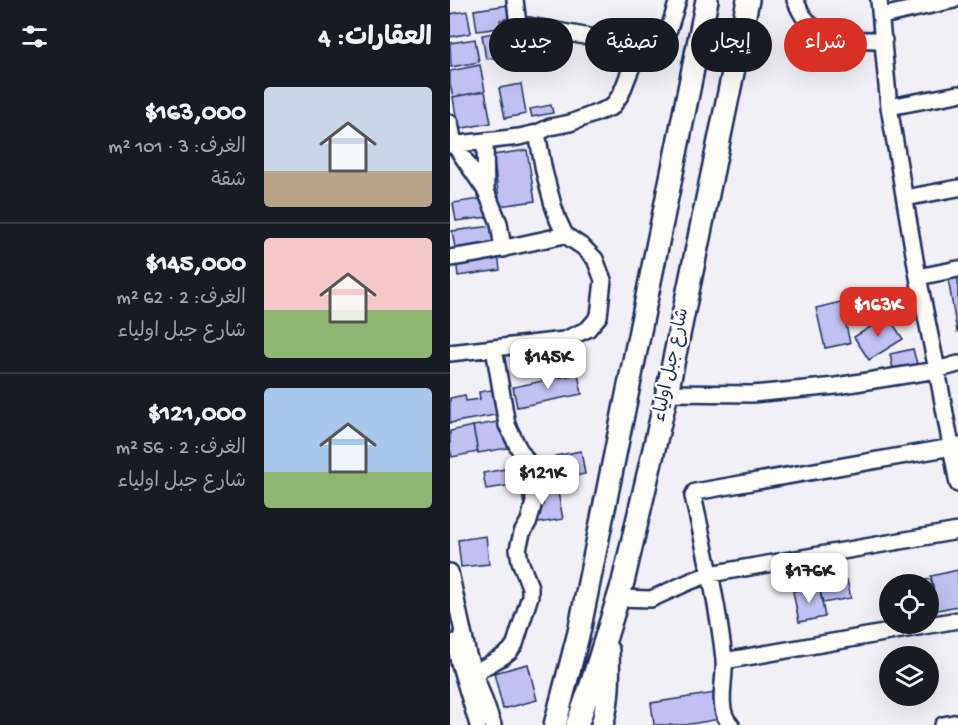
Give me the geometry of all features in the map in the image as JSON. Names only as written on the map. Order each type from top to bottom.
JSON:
[{"type":"highway","name":"شارع جبل اولياء","points":[[555,725],[582,621],[707,0]]},
{"type":"highway","name":"شارع جبل اولياء","points":[[577,725],[623,582],[667,393],[748,0]]},
{"type":"highway","points":[[602,725],[609,680],[608,633]]},
{"type":"street","points":[[515,0],[519,24],[585,36]]},
{"type":"street","points":[[672,18],[678,0]]},
{"type":"street","points":[[795,0],[801,15],[807,22],[830,36],[884,40]]},
{"type":"street","points":[[879,0],[889,107],[918,277],[955,446],[958,484]]},
{"type":"street","points":[[882,16],[954,0]]},
{"type":"street","points":[[452,145],[537,133],[612,107],[621,94],[630,72]]},
{"type":"street","points":[[889,107],[958,94]]},
{"type":"street","points":[[450,123],[452,145],[486,191],[499,223],[503,249]]},
{"type":"street","points":[[450,353],[564,340],[588,329],[599,316],[603,280],[595,259],[583,247],[565,235],[558,220],[537,133]]},
{"type":"street","points":[[484,141],[486,191]]},
{"type":"street","points":[[904,198],[958,188]]},
{"type":"street","points":[[450,258],[565,235]]},
{"type":"street","points":[[918,277],[958,269]]},
{"type":"street","points":[[474,673],[510,651],[515,644],[530,596],[530,587],[518,549],[534,502],[533,484],[530,466],[507,425],[494,348]]},
{"type":"street","points":[[667,393],[752,394],[836,386],[938,370],[958,364]]},
{"type":"street","points":[[731,725],[722,709],[724,661],[710,574],[693,496],[695,492],[955,446]]},
{"type":"street","points":[[618,598],[651,599],[710,574],[958,531]]},
{"type":"street","points":[[450,572],[468,655],[493,725]]},
{"type":"street","points":[[724,661],[958,620]]},
{"type":"street","points":[[450,624],[478,725]]},
{"type":"street","points":[[943,725],[958,723]]},
{"type":"building","points":[[508,5],[510,18],[489,18],[489,30],[477,31],[474,10]]},
{"type":"building","points":[[467,11],[471,33],[450,37],[450,14]]},
{"type":"building","points":[[489,34],[489,58],[486,59],[482,35]]},
{"type":"building","points":[[475,39],[479,62],[451,67],[450,43]]},
{"type":"building","points":[[480,65],[485,91],[453,97],[450,71]]},
{"type":"building","points":[[521,84],[526,114],[505,118],[499,88]]},
{"type":"building","points":[[485,91],[491,123],[458,129],[453,97]]},
{"type":"building","points":[[551,105],[553,113],[532,117],[530,109]]},
{"type":"building","points":[[527,150],[535,201],[500,206],[493,155]]},
{"type":"building","points":[[485,198],[488,217],[456,221],[453,203]]},
{"type":"building","points":[[492,226],[494,244],[455,248],[452,231]]},
{"type":"building","points":[[498,254],[500,270],[458,276],[456,259]]},
{"type":"building","points":[[958,270],[958,331],[957,332],[947,272]]},
{"type":"building","points":[[841,302],[850,343],[825,348],[816,308]]},
{"type":"building","points":[[888,316],[903,339],[869,360],[854,337]]},
{"type":"building","points":[[913,349],[917,364],[893,369],[890,354]]},
{"type":"building","points":[[578,374],[582,394],[517,407],[513,387]]},
{"type":"building","points":[[497,389],[501,414],[450,423],[450,398],[465,395],[466,401],[480,399],[479,392]]},
{"type":"building","points":[[503,421],[508,448],[478,453],[473,426]]},
{"type":"building","points":[[473,426],[478,452],[452,457],[450,431]]},
{"type":"building","points":[[581,451],[585,474],[560,479],[555,456]]},
{"type":"building","points":[[511,468],[513,485],[486,489],[483,473]]},
{"type":"building","points":[[557,487],[563,519],[527,525],[522,493]]},
{"type":"building","points":[[486,536],[489,564],[461,567],[458,540]]},
{"type":"building","points":[[958,570],[958,606],[939,610],[939,574]]},
{"type":"building","points":[[847,580],[851,598],[823,603],[819,586]]},
{"type":"building","points":[[819,586],[825,617],[799,622],[793,591]]},
{"type":"building","points":[[528,664],[537,700],[503,709],[494,673]]},
{"type":"building","points":[[715,693],[720,719],[685,725],[654,725],[651,703]]}]
